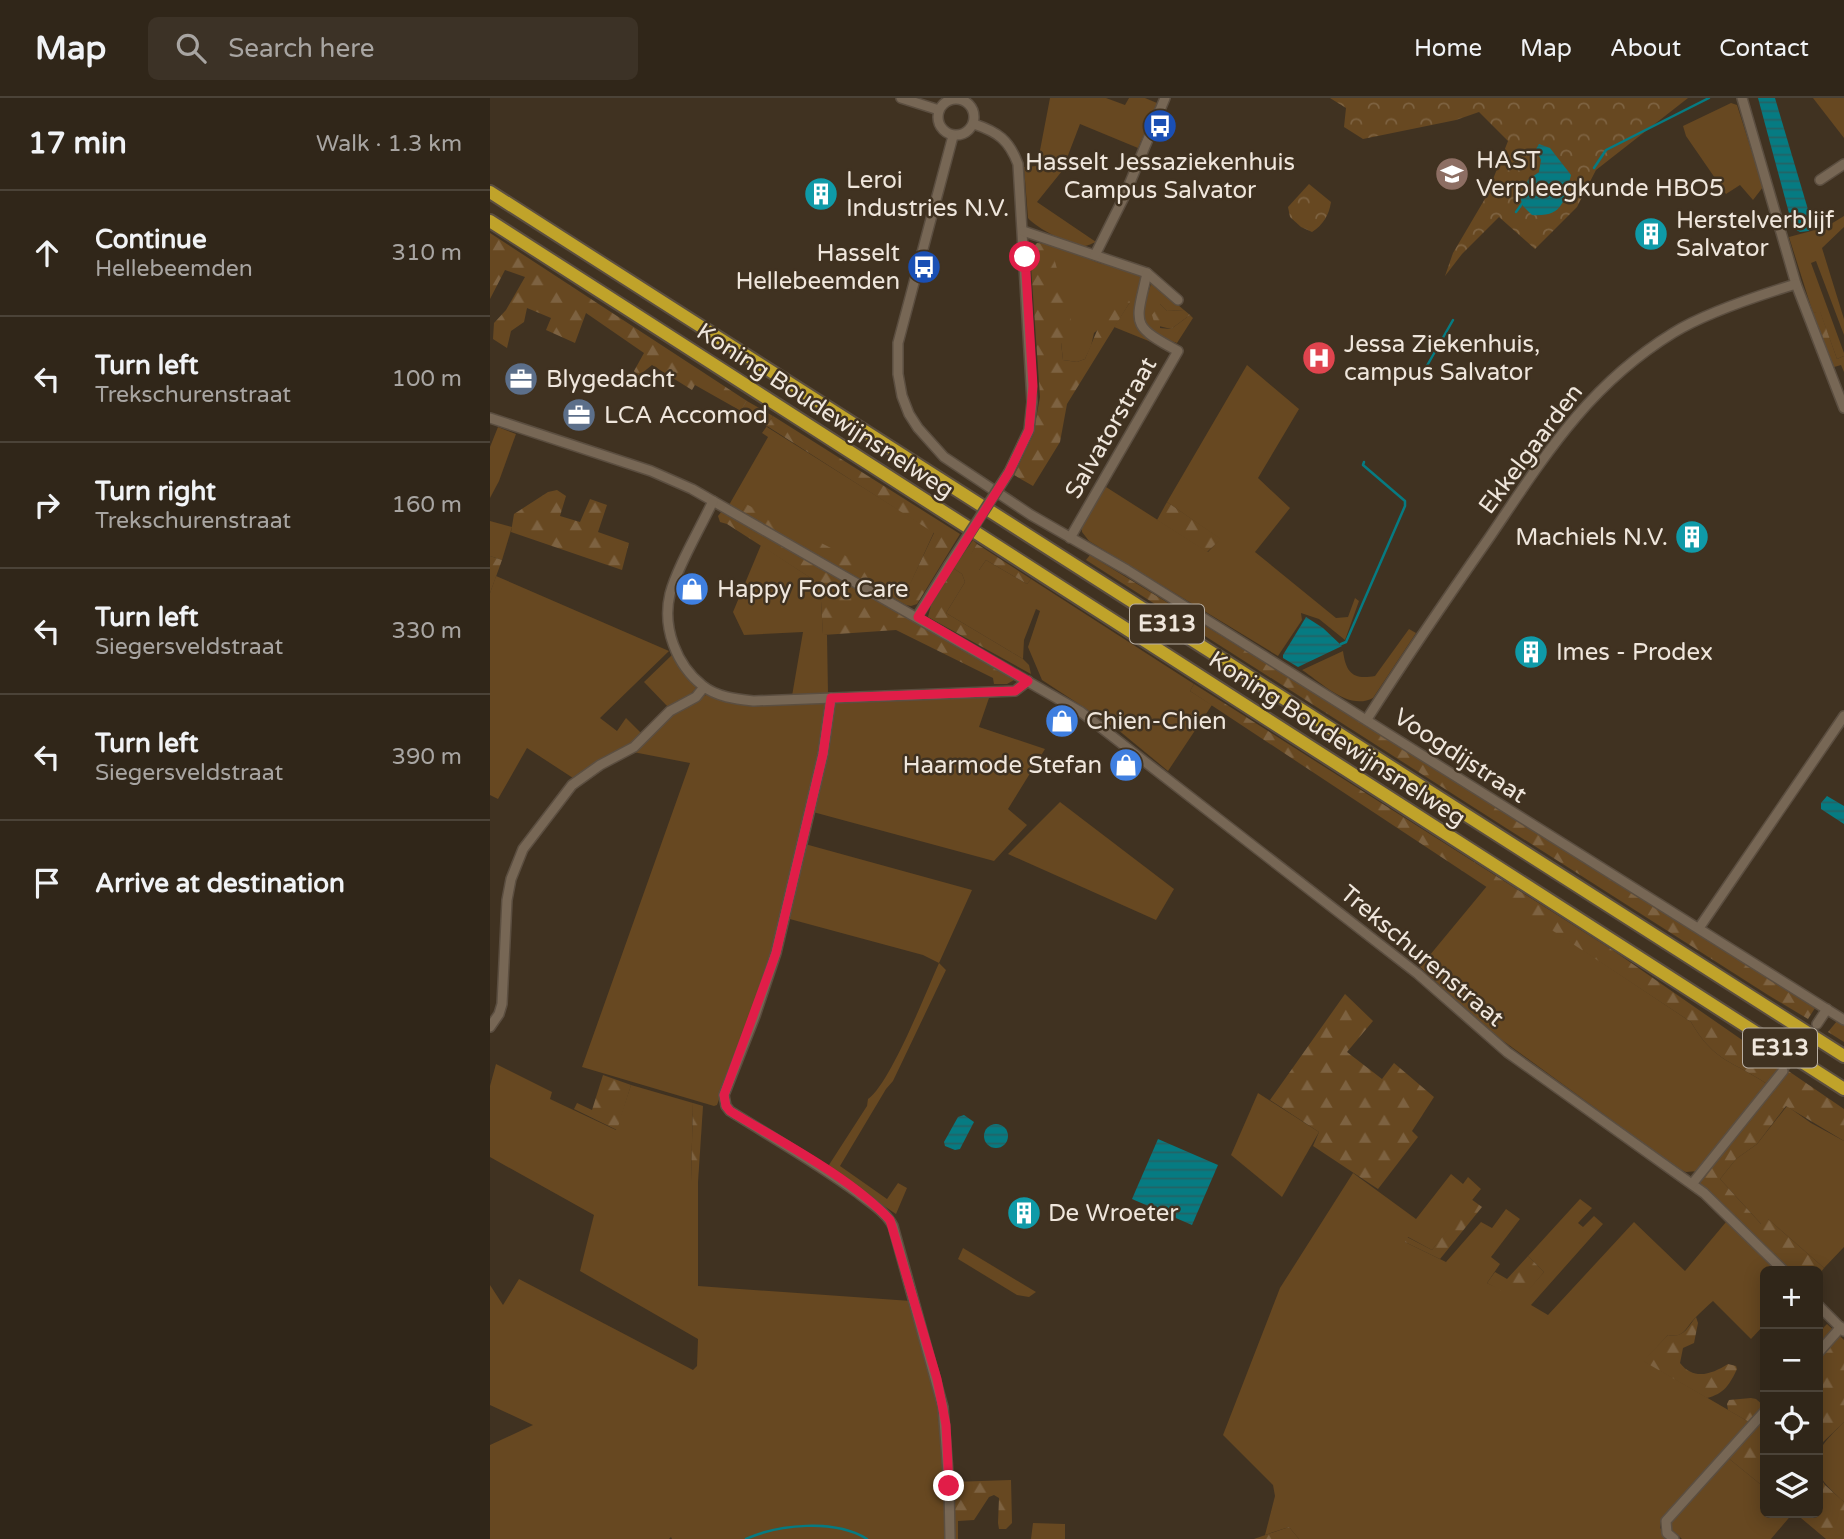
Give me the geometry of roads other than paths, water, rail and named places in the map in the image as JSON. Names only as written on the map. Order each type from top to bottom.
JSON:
[{"type":"highway","name":"Koning Boudewijnsnelweg","points":[[490,192],[1844,1056]]},
{"type":"highway","name":"Koning Boudewijnsnelweg","points":[[490,221],[1844,1089]]},
{"type":"street","points":[[901,98],[939,110]]},
{"type":"street","points":[[1096,255],[1124,197],[1165,98]]},
{"type":"street","points":[[1742,98],[1797,284],[1844,408]]},
{"type":"street","points":[[960,99],[973,108],[974,124],[969,131],[953,136],[940,126],[939,110],[947,101],[960,99]]},
{"type":"street","points":[[918,617],[1009,472],[1029,430],[1032,402],[1018,164],[1011,147],[990,129],[974,124]]},
{"type":"street","name":"Voogdijstraat","points":[[953,136],[898,343],[898,374],[909,414],[944,457],[1031,515],[1127,570],[1367,719],[1844,1020]]},
{"type":"street","points":[[1820,180],[1844,164]]},
{"type":"street","points":[[1023,232],[1147,273],[1178,300]]},
{"type":"street","name":"Salvatorstraat","points":[[1070,537],[1178,351],[1150,337],[1138,321],[1147,273]]},
{"type":"street","name":"Ekkelgaarden","points":[[1367,719],[1548,451],[1600,389],[1674,332],[1726,309],[1797,284]]},
{"type":"street","name":"Trekschurenstraat","points":[[490,418],[650,471],[713,501],[1081,712],[1418,974],[1507,1052],[1692,1184],[1779,1266]]},
{"type":"street","points":[[713,501],[675,582],[669,604],[669,628],[675,649],[686,668],[704,687],[721,695],[754,701],[1015,691],[1028,681]]},
{"type":"street","points":[[491,1026],[502,1004],[508,900],[511,879],[523,849],[572,785],[600,765],[634,747],[670,711],[696,697],[704,687]]},
{"type":"street","points":[[831,698],[829,727],[821,765],[776,953],[724,1101],[730,1111],[829,1172],[884,1214],[893,1226],[937,1379],[946,1425],[950,1539]]},
{"type":"street","points":[[1699,928],[1844,716]]},
{"type":"street","points":[[1817,1024],[1827,1009]]},
{"type":"street","points":[[1692,1184],[1783,1070]]},
{"type":"street","points":[[1823,1310],[1842,1329],[1823,1348]]},
{"type":"street","points":[[1674,1539],[1667,1533],[1666,1521],[1760,1417]]},
{"type":"water","points":[[1758,98],[1775,98],[1812,223],[1809,231],[1800,232],[1793,228]]},
{"type":"water","points":[[1539,144],[1550,148],[1571,175],[1560,206],[1550,213],[1532,215],[1523,206],[1520,197],[1528,180],[1539,172],[1541,160],[1536,149]]},
{"type":"water","points":[[1306,617],[1342,646],[1298,667],[1283,658],[1283,655]]},
{"type":"water","points":[[1827,796],[1844,806],[1844,824],[1821,809],[1821,803]]},
{"type":"water","points":[[964,1115],[974,1122],[960,1149],[945,1146],[944,1142],[958,1117]]},
{"type":"water","points":[[996,1124],[1005,1127],[1008,1136],[1005,1145],[996,1148],[987,1145],[984,1136],[987,1127]]},
{"type":"water","points":[[1158,1139],[1218,1165],[1192,1225],[1132,1199]]},
{"type":"waterway","points":[[1594,168],[1606,150],[1709,98]]},
{"type":"waterway","points":[[1516,212],[1524,201]]},
{"type":"waterway","points":[[1424,371],[1453,320]]},
{"type":"waterway","points":[[1341,644],[1346,642],[1405,506],[1405,501],[1363,465],[1364,462]]},
{"type":"waterway","points":[[746,1539],[774,1530],[807,1526],[839,1528],[867,1539]]},
{"type":"tunnel","points":[[1783,1071],[1817,1024]]},
{"type":"place","name":"Hasselt Jessaziekenhuis Campus Salvator","points":[[1160,126]]},
{"type":"place","name":"HAST Verpleegkunde HBO5","points":[[1452,174]]},
{"type":"place","name":"Leroi Industries N.V.","points":[[821,194]]},
{"type":"place","name":"Herstelverblijf Salvator","points":[[1651,234]]},
{"type":"place","name":"Hasselt Hellebeemden","points":[[924,267]]},
{"type":"place","name":"Jessa Ziekenhuis, campus Salvator","points":[[1319,358]]},
{"type":"place","name":"Blygedacht","points":[[521,379]]},
{"type":"place","name":"LCA Accomod","points":[[579,415]]},
{"type":"place","name":"Machiels N.V.","points":[[1692,537]]},
{"type":"place","name":"Happy Foot Care","points":[[692,589]]},
{"type":"place","name":"Imes - Prodex","points":[[1531,652]]},
{"type":"place","name":"Chien-Chien","points":[[1062,721]]},
{"type":"place","name":"Haarmode Stefan","points":[[1126,765]]},
{"type":"place","name":"De Wroeter","points":[[1024,1213]]}]
